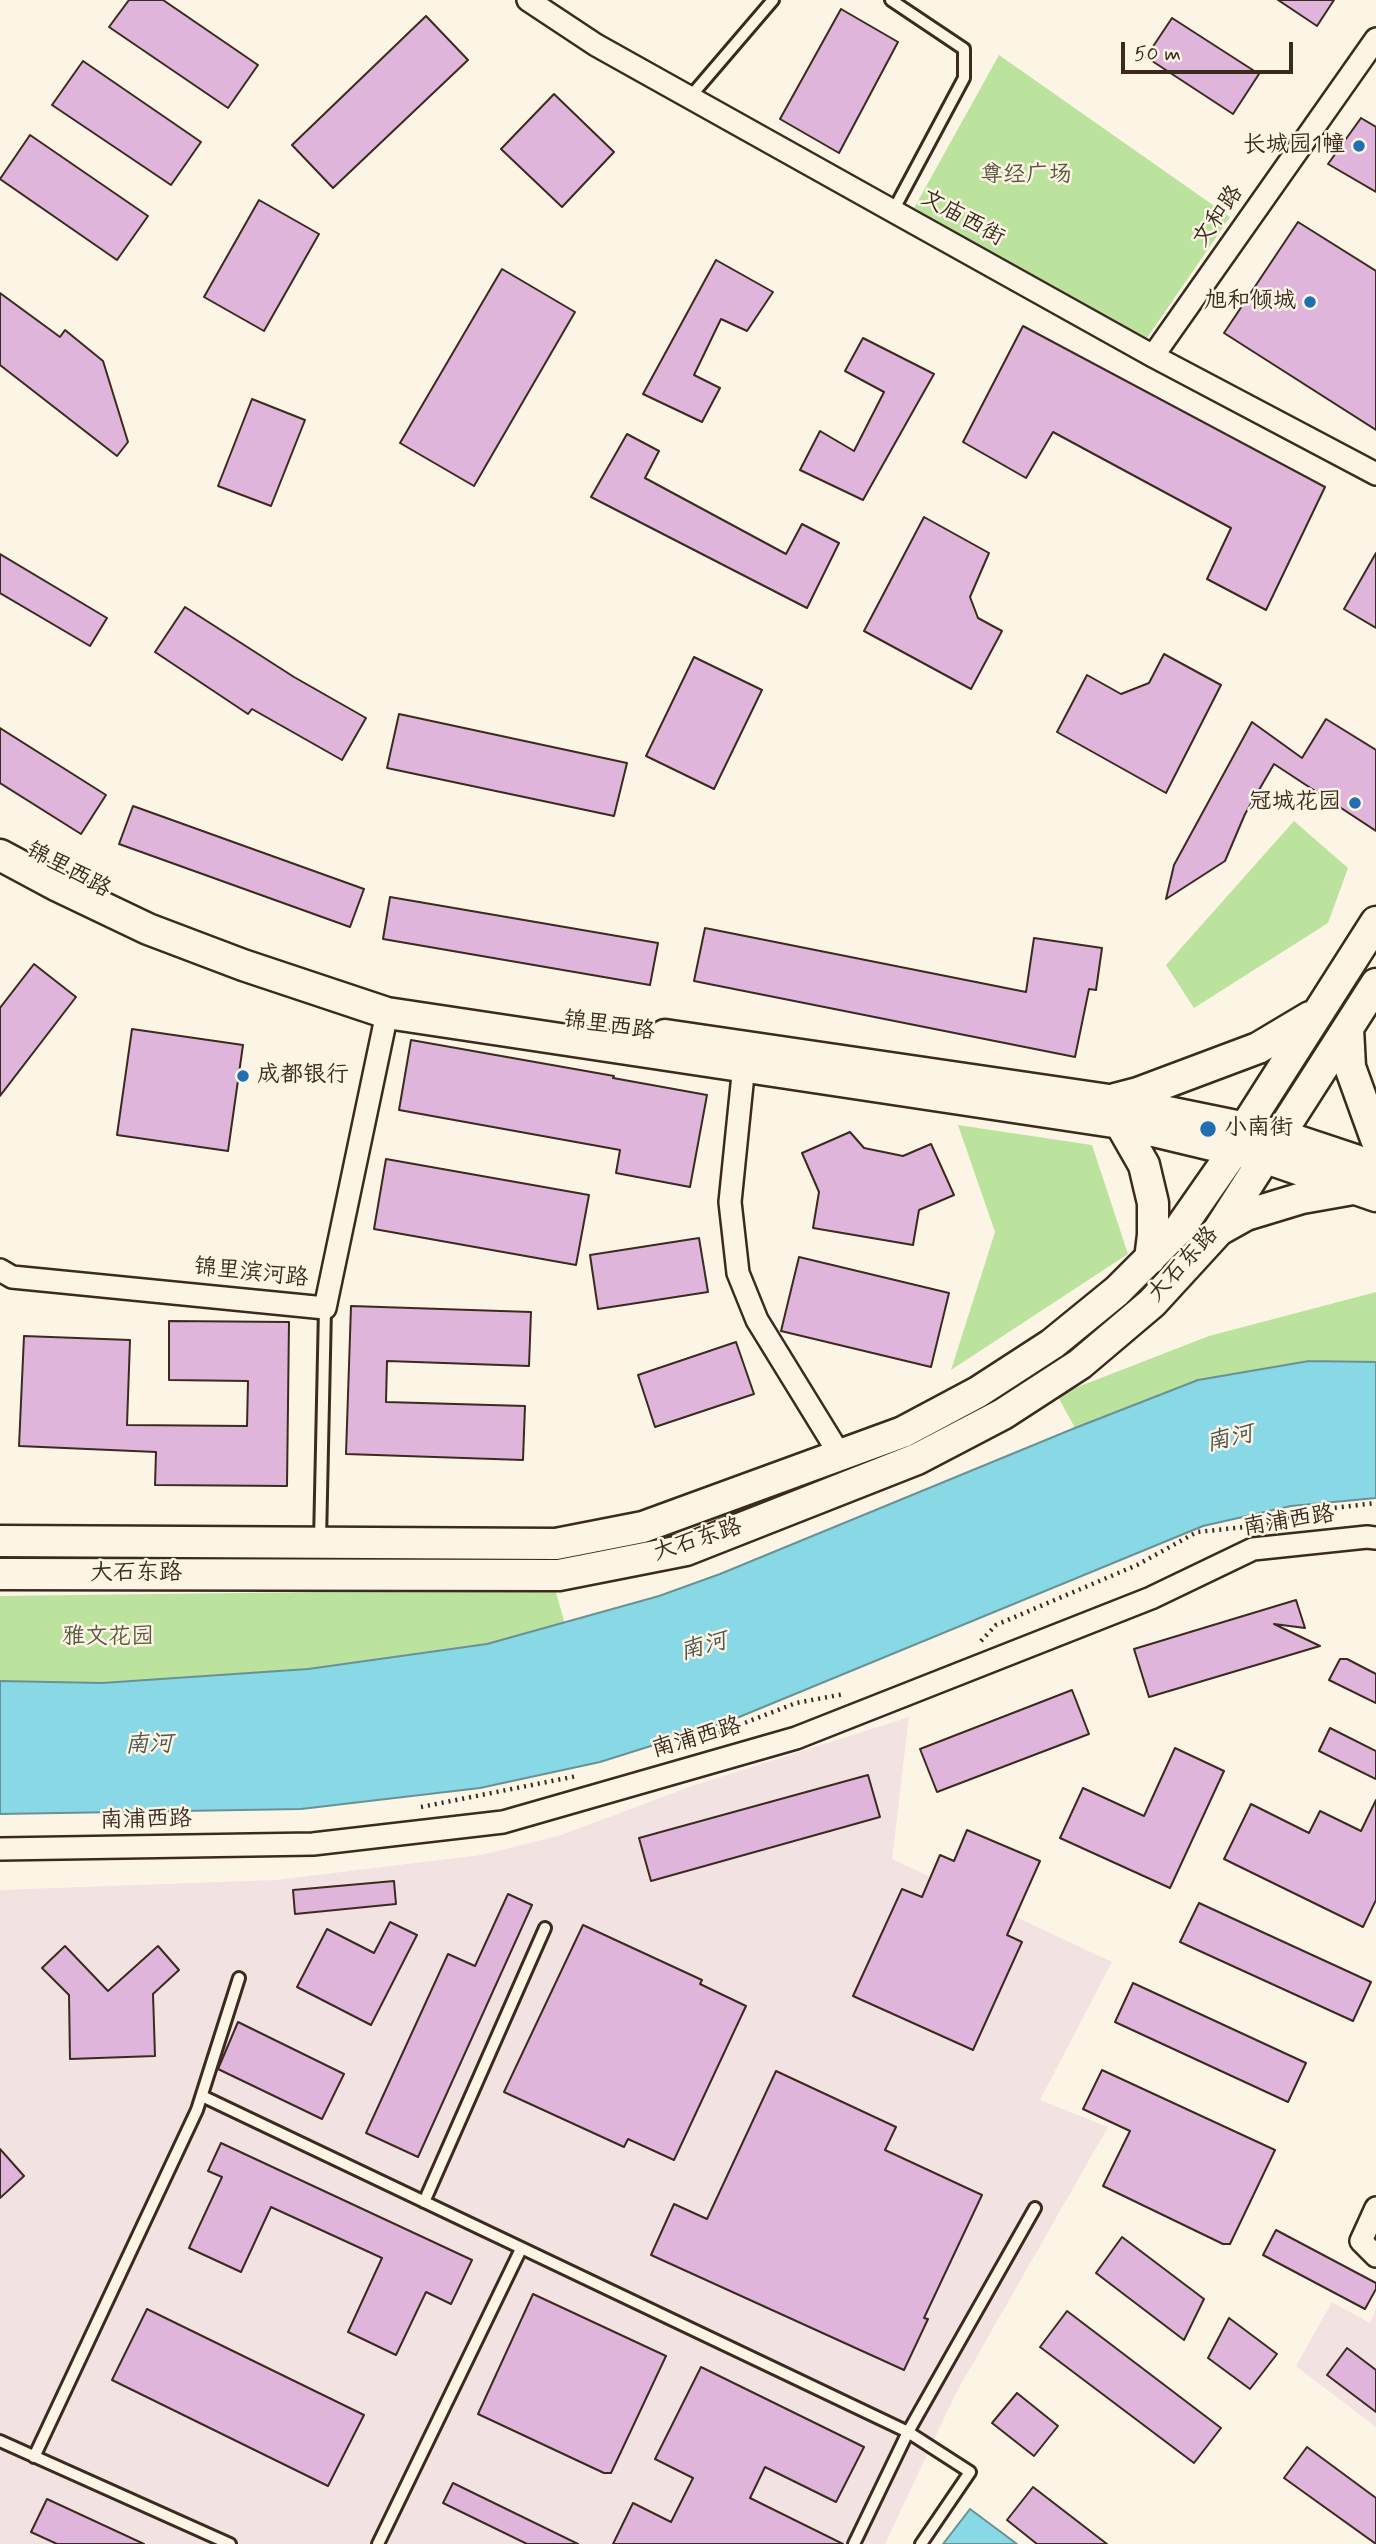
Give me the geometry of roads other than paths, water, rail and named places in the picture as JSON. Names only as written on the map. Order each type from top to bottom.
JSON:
[{"type":"main road","name":"锦里西路","points":[[0,834],[102,891],[230,943],[391,993],[598,1027],[745,1057]]},
{"type":"main road","name":"锦里西路","points":[[0,855],[148,929],[243,965],[387,1013],[745,1057],[1114,1112],[1273,1146]]},
{"type":"main road","points":[[1240,1139],[1376,922]]},
{"type":"main road","points":[[1273,1146],[1376,984]]},
{"type":"main road","points":[[1150,1259],[1153,1203],[1144,1166],[1114,1112],[1138,1093],[1258,1048],[1317,1013]]},
{"type":"main road","points":[[1348,1028],[1350,1067],[1376,1139]]},
{"type":"main road","name":"大石东路","points":[[0,1541],[556,1544],[643,1527],[903,1432],[978,1392],[1052,1344],[1118,1291],[1180,1228],[1240,1139]]},
{"type":"main road","points":[[1273,1146],[1376,1167]]},
{"type":"main road","points":[[1273,1146],[1365,1192]]},
{"type":"main road","name":"大石东路","points":[[0,1574],[559,1575],[686,1550],[917,1459],[1003,1414],[1080,1364],[1152,1303],[1218,1231],[1273,1146]]},
{"type":"main road","points":[[1218,1231],[1246,1215],[1302,1198],[1365,1192]]},
{"type":"street","name":"文庙西街","points":[[528,0],[596,45],[1153,356],[1376,474]]},
{"type":"street","name":"文和路","points":[[1153,356],[1376,39]]},
{"type":"street","name":"锦里滨河路","points":[[0,1270],[12,1277],[325,1308],[387,1013]]},
{"type":"street","points":[[745,1057],[730,1202],[738,1273],[757,1320],[840,1455]]},
{"type":"street","name":"南浦西路","points":[[0,1849],[313,1844],[503,1822],[796,1738],[1151,1598],[1253,1549],[1376,1538]]},
{"type":"street","points":[[1376,2208],[1361,2241],[1376,2256]]},
{"type":"lane","points":[[690,97],[774,0]]},
{"type":"lane","points":[[891,0],[964,49],[964,78],[893,211]]},
{"type":"lane","points":[[320,1541],[325,1308]]},
{"type":"lane","points":[[424,2202],[545,1928]]},
{"type":"lane","points":[[34,2457],[202,2096],[239,1978]]},
{"type":"lane","points":[[202,2096],[908,2432],[970,2472],[921,2544]]},
{"type":"lane","points":[[854,2544],[908,2432],[1035,2208]]},
{"type":"lane","points":[[378,2544],[521,2249]]},
{"type":"lane","points":[[0,2441],[230,2544]]},
{"type":"water","name":"南河","points":[[1309,1361],[1376,1362],[1376,1498],[1291,1506],[1203,1526],[727,1722],[600,1762],[480,1788],[301,1809],[0,1814],[0,1681],[102,1683],[308,1669],[487,1644],[659,1596],[720,1574],[1198,1380]]},
{"type":"water","points":[[970,2509],[1017,2544],[943,2544]]},
{"type":"place","name":"长城园1幢","points":[[1359,146]]},
{"type":"place","name":"旭和倾城","points":[[1310,302]]},
{"type":"place","name":"冠城花园","points":[[1355,803]]},
{"type":"place","name":"成都银行","points":[[243,1076]]},
{"type":"place","name":"小南街","points":[[1208,1129]]},
{"type":"park label","name":"尊经广场","points":[[1026,176]]},
{"type":"park label","name":"雅文花园","points":[[108,1638]]}]
